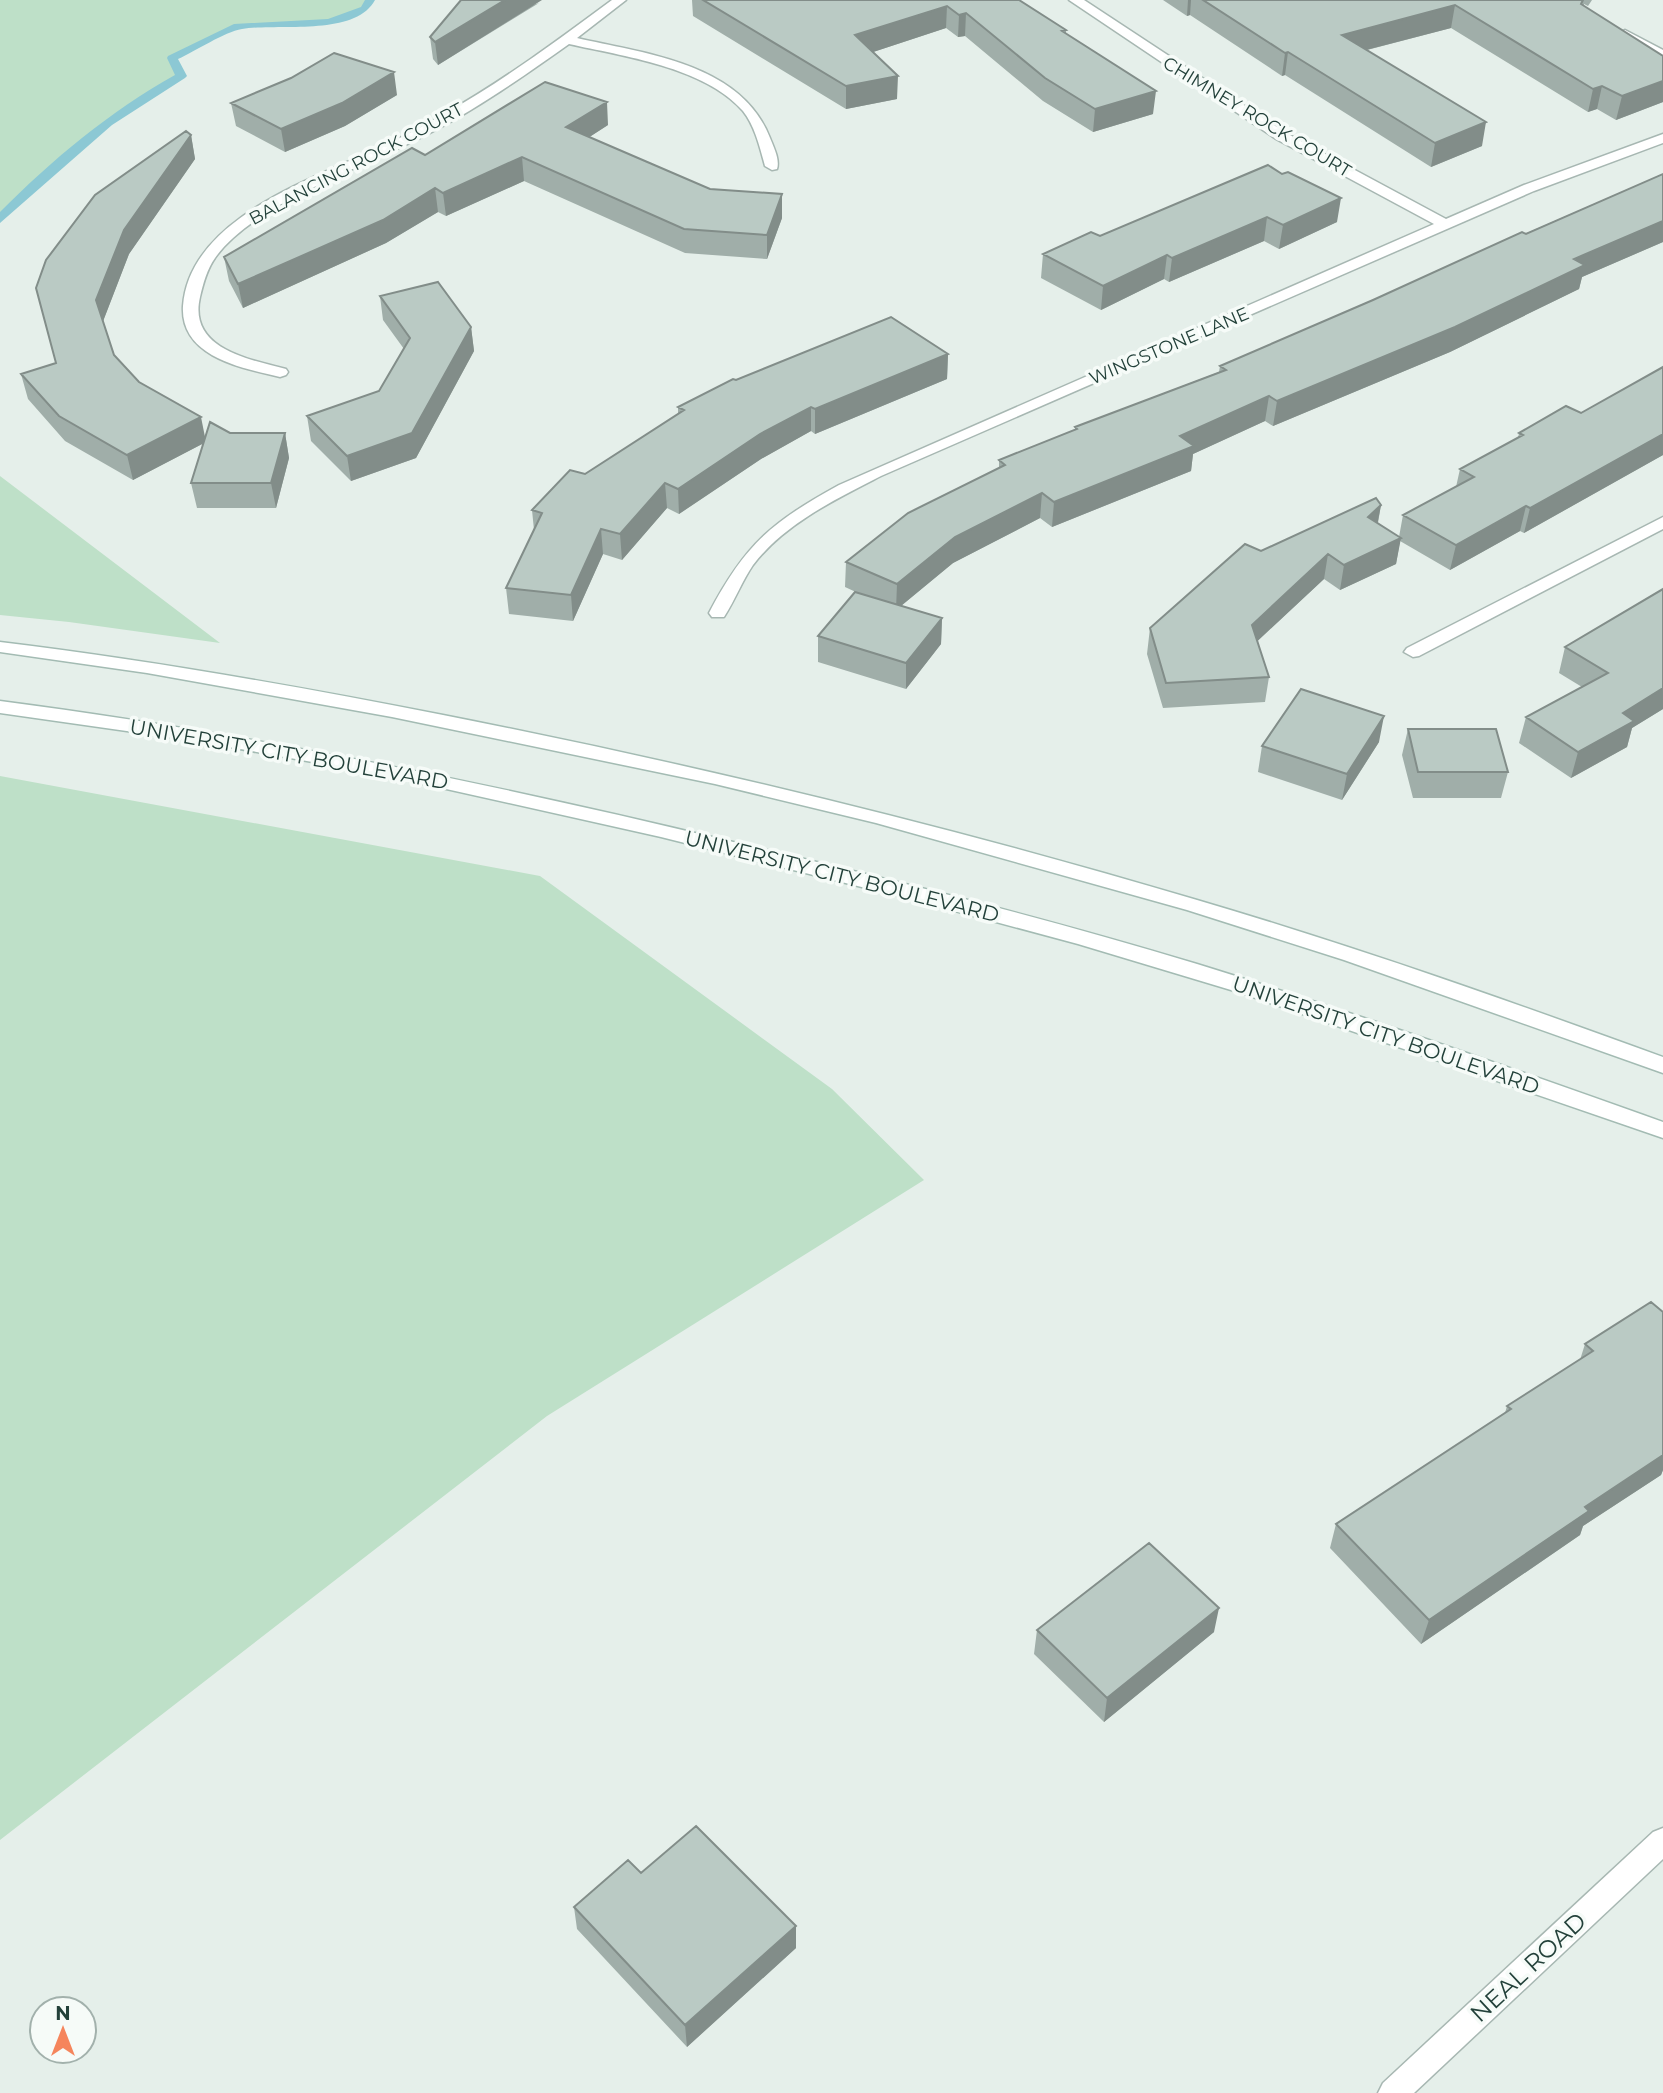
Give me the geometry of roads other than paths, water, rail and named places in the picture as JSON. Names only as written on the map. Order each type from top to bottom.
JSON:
[{"type":"street","name":"BALANCING ROCK COURT","points":[[281,372],[240,362],[204,343],[192,326],[190,309],[195,282],[212,251],[236,228],[265,207],[426,130],[567,40],[620,0]]},
{"type":"street","name":"CHIMNEY ROCK COURT","points":[[1075,0],[1282,136],[1445,224]]},
{"type":"street","points":[[1617,30],[1663,55]]},
{"type":"street","points":[[567,40],[667,64],[700,76],[730,94],[749,110],[768,149],[772,166]]},
{"type":"street","name":"WINGSTONE LANE","points":[[718,612],[739,574],[760,546],[818,502],[888,467],[1445,224],[1597,161],[1663,138]]},
{"type":"street","points":[[1413,652],[1663,522]]},
{"type":"street","points":[[0,647],[124,663],[475,726],[656,762],[819,802],[1206,908],[1537,1019],[1663,1065]]},
{"type":"street","name":"UNIVERSITY CITY BOULEVARD","points":[[0,707],[83,717],[303,752],[575,809],[957,904],[1199,972],[1422,1045],[1663,1130]]},
{"type":"street","name":"NEAL ROAD","points":[[1393,2093],[1663,1841]]},
{"type":"waterway","points":[[0,219],[85,140],[132,106],[181,76],[172,58],[238,26],[329,22],[365,9],[370,0]]}]
